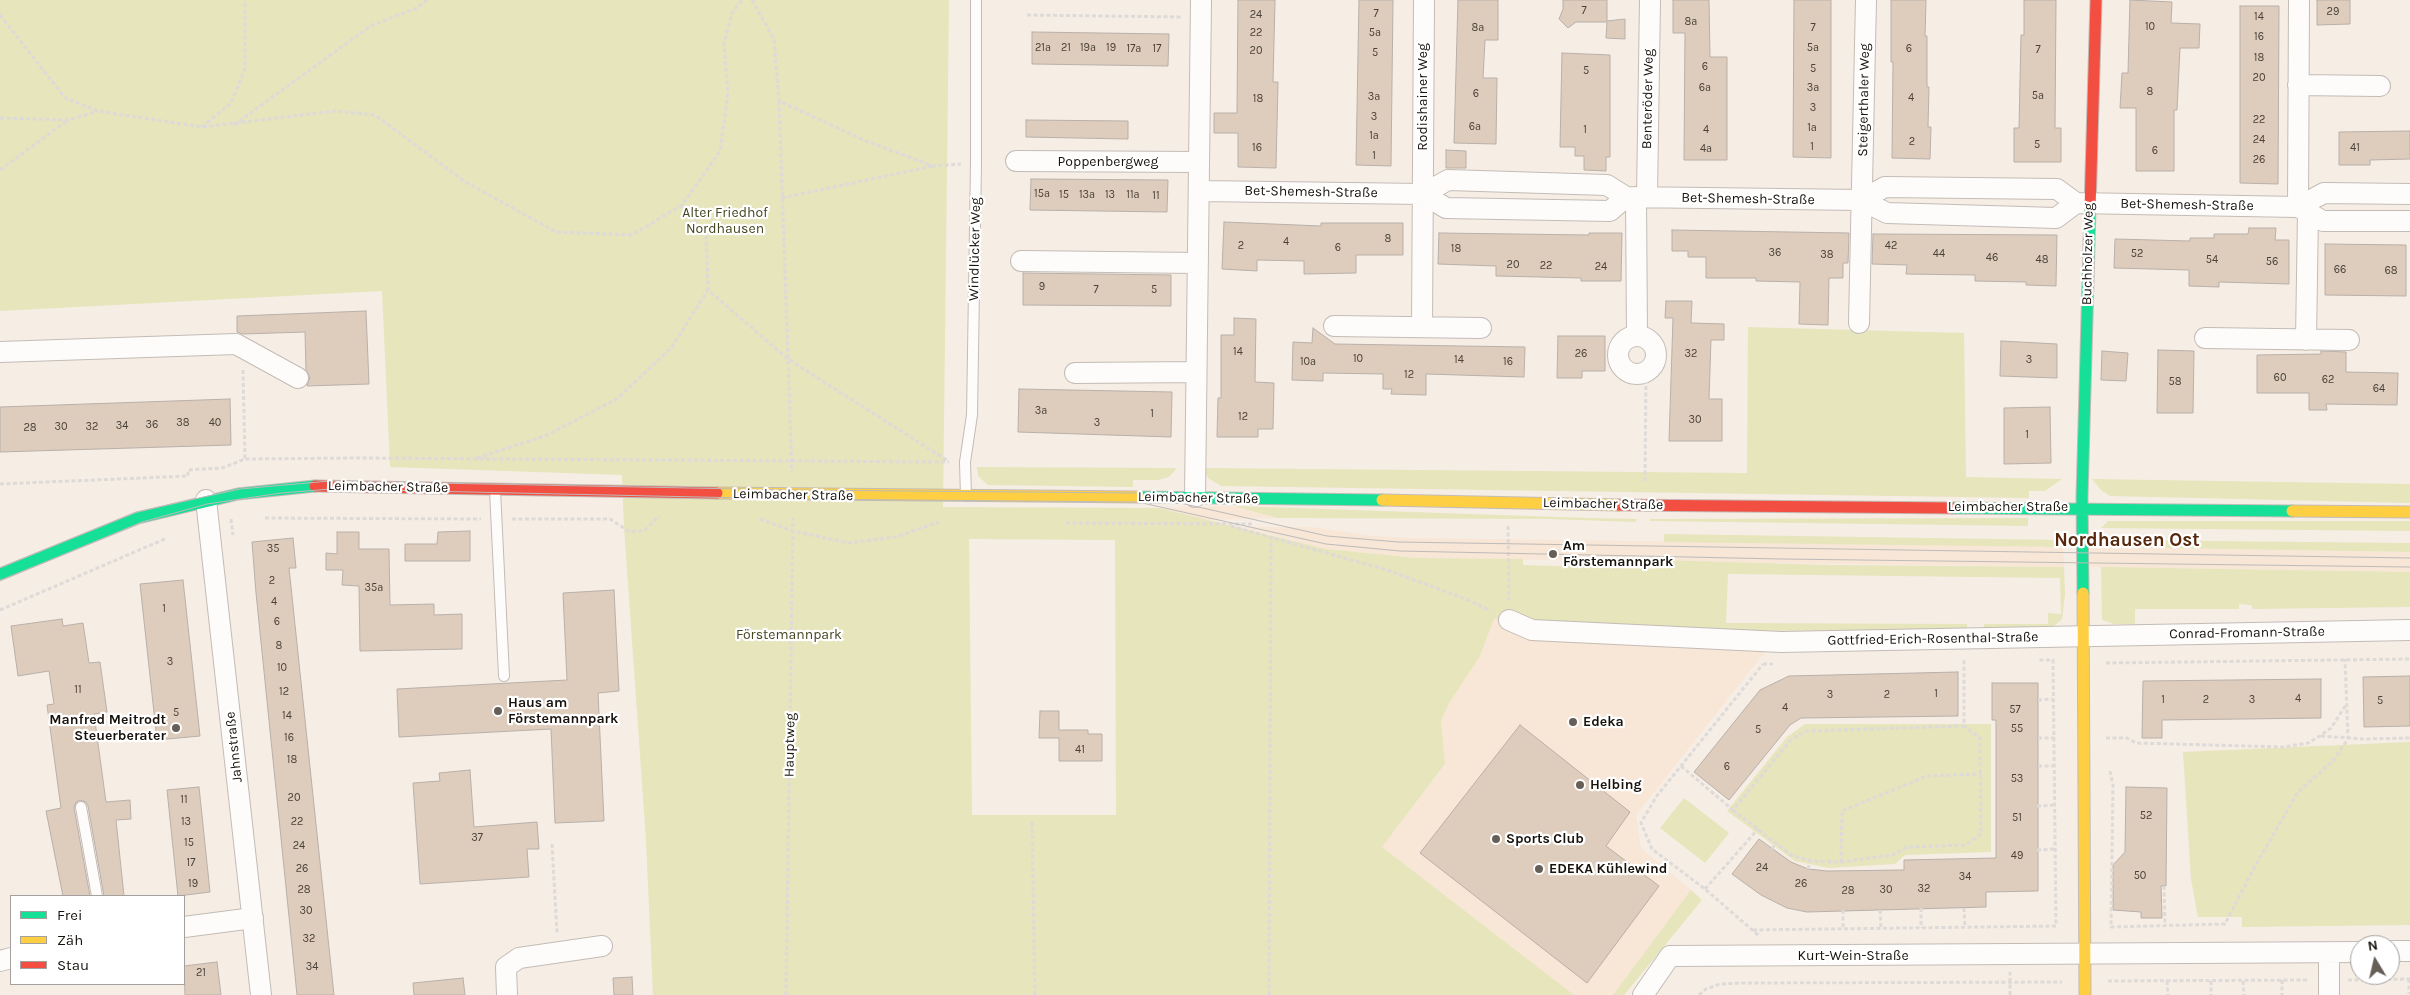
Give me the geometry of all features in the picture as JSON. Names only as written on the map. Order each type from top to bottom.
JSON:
[{"type":"street","name":"Rodishainer Weg","points":[[1423,194],[1424,0]]},
{"type":"street","name":"Benteröder Weg","points":[[1636,197],[1650,0]]},
{"type":"street","name":"Steigerthaler Weg","points":[[1861,200],[1866,0]]},
{"type":"street","name":"Buchholzer Weg","points":[[2082,508],[2082,203],[2096,0]]},
{"type":"street","points":[[2299,0],[2298,85],[2306,340]]},
{"type":"street","points":[[1195,497],[1201,9]]},
{"type":"street","points":[[2298,85],[2380,86]]},
{"type":"street","name":"Poppenbergweg","points":[[1016,161],[1199,162]]},
{"type":"street","points":[[1423,194],[1448,180],[1607,184],[1636,197]]},
{"type":"street","name":"Bet-Shemesh-Straße","points":[[1861,200],[1885,187],[2057,190],[2082,203],[2303,210],[2323,221],[2410,221]]},
{"type":"street","name":"Bet-Shemesh-Straße","points":[[1199,191],[1423,194]]},
{"type":"street","name":"Bet-Shemesh-Straße","points":[[2303,210],[2324,193],[2410,194]]},
{"type":"street","points":[[1423,194],[1446,208],[1600,211],[1610,211],[1636,197]]},
{"type":"street","points":[[1422,327],[1423,194]]},
{"type":"street","name":"Bet-Shemesh-Straße","points":[[1636,197],[1861,200],[1887,213],[2056,218],[2082,203]]},
{"type":"street","points":[[1636,197],[1637,336]]},
{"type":"street","points":[[1858,323],[1861,200]]},
{"type":"street","points":[[1021,261],[1198,262]]},
{"type":"street","points":[[1334,326],[1481,328]]},
{"type":"street","points":[[1637,336],[1649,340],[1656,350],[1655,363],[1646,372],[1640,374],[1628,372],[1619,363],[1618,351],[1625,340],[1637,336]]},
{"type":"street","points":[[2205,338],[2349,340]]},
{"type":"street","points":[[0,352],[236,344],[298,378]]},
{"type":"street","points":[[1075,373],[1196,372]]},
{"type":"street","name":"Leimbacher Straße","points":[[0,574],[138,518],[206,500],[238,494],[329,485],[792,495],[1195,497],[1644,505],[2410,512]]},
{"type":"street","name":"Jahnstraße","points":[[206,500],[260,995]]},
{"type":"street","points":[[2082,508],[2084,995]]},
{"type":"street","name":"Gottfried-Erich-Rosenthal-Straße","points":[[1510,620],[1532,630],[1781,642],[2084,637]]},
{"type":"street","name":"Conrad-Fromann-Straße","points":[[2084,637],[2410,630]]},
{"type":"street","points":[[185,927],[253,918]]},
{"type":"street","points":[[507,995],[506,966],[519,958],[602,946]]},
{"type":"street","points":[[2085,955],[2350,952]]},
{"type":"street","points":[[2329,953],[2329,988]]},
{"type":"street","name":"Kurt-Wein-Straße","points":[[1643,995],[1670,956],[2085,955]]},
{"type":"lane","name":"Windlücker Weg","points":[[966,497],[965,462],[972,415],[976,164],[976,0]]},
{"type":"lane","points":[[495,489],[504,676]]},
{"type":"lane","points":[[81,807],[97,895]]},
{"type":"path","points":[[202,127],[231,103],[245,69],[245,0]]},
{"type":"path","points":[[233,125],[372,25],[417,8],[427,0]]},
{"type":"path","points":[[0,15],[65,98],[98,111],[202,127],[233,125],[335,111],[375,115],[464,181],[556,232],[632,235],[682,205],[720,151],[728,93],[724,45],[732,12],[742,0]]},
{"type":"path","name":"Hauptweg","points":[[752,0],[774,39],[779,101],[792,461],[793,531],[786,995]]},
{"type":"path","points":[[1027,15],[1201,9]]},
{"type":"path","points":[[779,101],[866,140],[933,166]]},
{"type":"path","points":[[0,118],[68,120],[98,111]]},
{"type":"path","points":[[0,170],[68,120]]},
{"type":"path","points":[[782,198],[933,166],[976,164]]},
{"type":"path","points":[[474,459],[545,436],[617,399],[671,348],[708,290],[706,233],[682,205]]},
{"type":"path","points":[[708,290],[788,359],[949,462]]},
{"type":"path","points":[[243,348],[245,459]]},
{"type":"path","points":[[1644,505],[1646,372]]},
{"type":"path","points":[[0,484],[188,476],[188,470],[222,468],[245,459],[965,462]]},
{"type":"path","points":[[261,518],[610,519],[630,532],[645,530],[662,513]]},
{"type":"path","points":[[209,522],[241,518]]},
{"type":"path","points":[[759,519],[793,531],[849,543],[895,537],[937,522],[946,522]]},
{"type":"path","points":[[1227,525],[1387,570],[1468,600],[1510,620],[1508,526]]},
{"type":"path","points":[[0,610],[176,534]]},
{"type":"path","points":[[1269,995],[1271,538]]},
{"type":"path","points":[[1777,956],[1753,930],[1706,889],[1652,849],[1641,823],[1656,797],[1781,642]]},
{"type":"path","points":[[1954,659],[1971,659]]},
{"type":"path","points":[[1964,659],[1964,726]]},
{"type":"path","points":[[2083,766],[2108,766],[2113,785],[2111,927],[2225,924],[2254,868],[2298,792],[2333,761],[2348,739],[2345,659]]},
{"type":"path","points":[[2034,660],[2084,662],[2410,659]]},
{"type":"path","points":[[1753,930],[2056,926],[2053,660]]},
{"type":"path","points":[[1763,664],[1781,664]]},
{"type":"path","points":[[2038,700],[2053,699]]},
{"type":"path","points":[[2038,738],[2127,738],[2136,743],[2284,747],[2308,743],[2320,736],[2331,728],[2341,715],[2346,703]]},
{"type":"path","points":[[1681,766],[1733,810],[1791,855],[1810,861],[1841,862],[1892,855],[1907,847],[1966,846],[1981,834],[1980,738],[1964,726],[1804,731],[1790,741],[1733,810]]},
{"type":"path","points":[[2320,736],[2348,739],[2410,738]]},
{"type":"path","points":[[2038,766],[2054,766]]},
{"type":"path","points":[[1841,862],[1842,811],[1927,776],[1981,774]]},
{"type":"path","points":[[2037,806],[2055,805]]},
{"type":"path","points":[[1032,822],[1035,995]]},
{"type":"path","points":[[1706,889],[1758,830]]},
{"type":"path","points":[[1772,849],[1776,843]]},
{"type":"path","points":[[552,844],[558,951]]},
{"type":"path","points":[[2037,850],[2055,849]]},
{"type":"path","points":[[1808,869],[1810,861]]},
{"type":"path","points":[[2164,886],[2165,926]]},
{"type":"path","points":[[1921,908],[1921,928]]},
{"type":"path","points":[[1964,908],[1965,927]]},
{"type":"path","points":[[1843,910],[1843,928]]},
{"type":"path","points":[[1880,910],[1881,928]]},
{"type":"path","points":[[1699,995],[1706,989],[1720,984],[1742,982],[2282,980],[2329,988],[2409,979],[2409,994]]},
{"type":"path","points":[[2243,980],[2244,995]]},
{"type":"path","points":[[2282,980],[2282,995]]},
{"type":"path","points":[[2168,981],[2168,995]]},
{"type":"path","points":[[2211,981],[2211,995]]},
{"type":"shaded area","points":[[1234,506],[1277,518],[1205,520],[1159,508]]},
{"type":"shaded area","points":[[1243,527],[1311,527],[1372,536],[1414,538],[2063,547],[2064,567],[1417,558],[1325,549]]},
{"type":"shaded area","points":[[2089,547],[2410,552],[2410,572],[2090,567]]},
{"type":"shaded area","points":[[1494,619],[1726,631],[1768,631],[1765,652],[1636,815],[1641,848],[1691,890],[1613,995],[1574,995],[1382,847],[1445,765],[1441,721],[1449,703],[1480,656]]},
{"type":"green space","points":[[0,0],[949,0],[943,507],[1159,508],[1326,549],[1417,558],[1523,559],[1523,565],[1654,569],[1655,560],[1831,565],[2064,567],[2065,595],[2062,619],[2054,626],[2043,629],[1984,630],[1984,624],[2048,624],[2048,613],[2061,614],[2060,578],[1728,574],[1726,623],[1967,624],[1967,630],[1726,631],[1494,619],[1480,656],[1449,703],[1441,721],[1445,764],[1382,847],[1574,995],[653,995],[646,840],[622,475],[390,467],[382,291],[0,311]],"holes":[[[969,539],[1115,540],[1116,815],[972,815]]]},
{"type":"green space","points":[[1748,327],[1964,333],[1966,477],[2062,479],[2045,491],[2029,491],[2029,498],[1221,486],[1208,478],[1203,468],[1747,473]]},
{"type":"green space","points":[[977,467],[1177,468],[1169,477],[1158,480],[1133,480],[1133,487],[988,485],[978,476]]},
{"type":"green space","points":[[2092,479],[2410,484],[2410,503],[2110,496],[2101,490]]},
{"type":"green space","points":[[1234,506],[1637,519],[1636,522],[1549,519],[1277,518]]},
{"type":"green space","points":[[2028,518],[2028,526],[1650,521],[1650,519]]},
{"type":"green space","points":[[2108,521],[2410,521],[2410,531],[2101,528]]},
{"type":"green space","points":[[1664,534],[2064,540],[2063,547],[1664,542]]},
{"type":"green space","points":[[2104,540],[2410,543],[2410,552],[2101,547]]},
{"type":"green space","points":[[2101,567],[2410,572],[2410,607],[2253,609],[2251,605],[2239,604],[2239,609],[2135,609],[2135,624],[2114,624],[2102,620]]},
{"type":"green space","points":[[1805,724],[1991,724],[1991,852],[1905,855],[1895,864],[1828,868],[1795,861],[1727,811],[1787,737]]},
{"type":"green space","points":[[2410,742],[2410,925],[2242,927],[2242,917],[2198,917],[2191,879],[2183,752]]},
{"type":"green space","points":[[1684,798],[1729,833],[1705,863],[1660,828]]},
{"type":"green space","points":[[1691,890],[1702,900],[1624,995],[1613,995]]},
{"type":"building","points":[[1238,0],[1275,0],[1273,82],[1278,82],[1276,168],[1238,167],[1238,133],[1214,133],[1214,113],[1237,113]]},
{"type":"building","points":[[1359,0],[1393,0],[1391,166],[1356,165]]},
{"type":"building","points":[[1458,0],[1498,0],[1498,40],[1485,40],[1483,78],[1497,78],[1496,144],[1454,143]]},
{"type":"building","points":[[1563,0],[1607,0],[1607,21],[1625,19],[1625,39],[1606,38],[1607,22],[1576,22],[1568,28],[1559,19],[1563,9]]},
{"type":"building","points":[[1673,0],[1709,0],[1710,57],[1727,57],[1727,160],[1684,160],[1685,33],[1673,33]]},
{"type":"building","points":[[1794,0],[1831,0],[1831,158],[1793,157]]},
{"type":"building","points":[[1891,0],[1926,0],[1925,36],[1927,36],[1927,87],[1929,87],[1928,127],[1931,127],[1930,159],[1892,158],[1893,62],[1891,62]]},
{"type":"building","points":[[2024,0],[2056,0],[2055,128],[2061,128],[2061,162],[2014,162],[2014,128],[2019,128],[2021,35],[2024,35]]},
{"type":"building","points":[[2130,0],[2172,2],[2171,23],[2200,24],[2199,48],[2180,48],[2177,110],[2174,110],[2174,171],[2136,171],[2136,108],[2120,108],[2122,73],[2128,73]]},
{"type":"building","points":[[2317,0],[2350,0],[2350,24],[2317,25]]},
{"type":"building","points":[[2240,6],[2279,6],[2278,184],[2240,183]]},
{"type":"building","points":[[1032,32],[1169,34],[1168,66],[1032,64]]},
{"type":"building","points":[[1562,53],[1610,55],[1610,157],[1606,157],[1606,171],[1584,170],[1584,156],[1575,156],[1575,147],[1560,147]]},
{"type":"building","points":[[1026,120],[1128,121],[1128,139],[1026,137]]},
{"type":"building","points":[[2410,131],[2410,159],[2370,160],[2370,165],[2339,165],[2339,132]]},
{"type":"building","points":[[1446,150],[1466,151],[1466,168],[1446,168]]},
{"type":"building","points":[[1031,179],[1168,180],[1167,212],[1030,210]]},
{"type":"building","points":[[1224,222],[1321,226],[1321,223],[1403,223],[1403,255],[1356,255],[1356,273],[1304,274],[1304,261],[1257,260],[1257,271],[1222,269]]},
{"type":"building","points":[[2249,228],[2276,228],[2275,240],[2289,240],[2289,284],[2219,282],[2219,287],[2189,286],[2189,270],[2114,268],[2115,239],[2190,241],[2190,238],[2214,238],[2214,234],[2248,234]]},
{"type":"building","points":[[1672,230],[1849,233],[1848,263],[1843,263],[1843,278],[1829,278],[1828,325],[1799,324],[1800,282],[1756,281],[1756,278],[1706,278],[1706,257],[1688,257],[1688,251],[1672,251]]},
{"type":"building","points":[[1439,233],[1589,235],[1589,233],[1622,233],[1621,281],[1581,281],[1581,278],[1496,276],[1496,266],[1438,264]]},
{"type":"building","points":[[1873,234],[2057,235],[2056,286],[2026,285],[2026,282],[1975,281],[1975,275],[1906,274],[1907,265],[1872,264]]},
{"type":"building","points":[[2325,244],[2406,245],[2406,296],[2325,295]]},
{"type":"building","points":[[1023,273],[1171,275],[1171,306],[1023,305]]},
{"type":"building","points":[[1666,301],[1692,301],[1691,323],[1724,324],[1724,340],[1711,340],[1709,399],[1722,399],[1722,441],[1669,441],[1673,318],[1665,318]]},
{"type":"building","points":[[366,311],[369,384],[307,386],[310,377],[306,370],[305,332],[243,334],[237,332],[237,316]]},
{"type":"building","points":[[1234,318],[1256,319],[1255,382],[1274,383],[1273,429],[1258,429],[1258,437],[1217,437],[1218,398],[1221,398],[1221,335],[1234,335]]},
{"type":"building","points":[[1313,328],[1335,344],[1525,347],[1524,377],[1426,374],[1426,395],[1391,394],[1392,389],[1383,389],[1383,374],[1323,373],[1323,381],[1292,380],[1293,342],[1312,343]]},
{"type":"building","points":[[1558,336],[1605,336],[1605,371],[1582,371],[1582,378],[1557,378]]},
{"type":"building","points":[[2001,341],[2057,344],[2057,378],[2000,376]]},
{"type":"building","points":[[2158,350],[2194,351],[2193,413],[2157,413]]},
{"type":"building","points":[[2102,351],[2128,353],[2126,381],[2101,380]]},
{"type":"building","points":[[2321,351],[2346,352],[2346,372],[2398,373],[2397,405],[2326,404],[2327,410],[2309,410],[2309,393],[2257,393],[2257,355],[2321,354]]},
{"type":"building","points":[[1019,389],[1172,392],[1171,437],[1018,432]]},
{"type":"building","points":[[230,399],[231,445],[0,452],[0,407]]},
{"type":"building","points":[[2050,407],[2051,463],[2004,464],[2004,408]]},
{"type":"building","points":[[470,531],[470,561],[405,561],[405,544],[437,544],[438,532]]},
{"type":"building","points":[[337,532],[359,532],[359,549],[389,549],[390,605],[434,604],[434,615],[462,614],[462,649],[360,651],[359,586],[342,585],[343,570],[326,570],[326,553],[337,554]]},
{"type":"building","points":[[293,538],[296,568],[289,568],[334,995],[297,995],[256,593],[252,542]]},
{"type":"building","points":[[183,580],[200,736],[157,740],[140,584]]},
{"type":"building","name":"Haus am Förstemannpark","points":[[614,590],[619,691],[598,693],[604,821],[555,823],[551,729],[399,737],[397,689],[567,680],[563,593]]},
{"type":"building","points":[[62,619],[63,626],[83,623],[89,663],[100,662],[107,712],[94,714],[106,802],[130,800],[131,819],[116,820],[124,895],[104,895],[88,806],[86,802],[80,800],[76,802],[74,808],[90,895],[63,895],[46,811],[61,808],[47,705],[54,704],[49,671],[18,676],[11,626]]},
{"type":"building","points":[[1958,672],[1958,716],[1801,718],[1790,725],[1729,800],[1694,772],[1760,690],[1789,676]]},
{"type":"building","points":[[2410,676],[2410,726],[2364,727],[2363,677]]},
{"type":"building","points":[[2321,679],[2321,718],[2162,720],[2162,738],[2142,738],[2143,681]]},
{"type":"building","points":[[1992,683],[2038,683],[2038,891],[1986,892],[1986,907],[1807,912],[1787,908],[1761,895],[1732,874],[1759,839],[1791,862],[1808,869],[1827,871],[1904,870],[1904,860],[1996,858],[1996,720],[1992,720]]},
{"type":"building","points":[[1040,711],[1059,711],[1059,730],[1088,730],[1088,734],[1102,734],[1102,761],[1059,761],[1059,738],[1039,738]]},
{"type":"building","name":"EDEKA Kühlewind","points":[[1520,725],[1630,812],[1606,846],[1659,886],[1587,983],[1420,853]]},
{"type":"building","points":[[470,770],[474,827],[537,822],[539,849],[527,849],[529,877],[420,884],[413,783],[440,781],[439,773]]},
{"type":"building","points":[[199,787],[210,892],[178,895],[167,790]]},
{"type":"building","points":[[2126,787],[2167,788],[2166,886],[2161,886],[2162,918],[2141,918],[2141,912],[2113,910],[2113,865],[2125,852]]},
{"type":"building","points":[[217,962],[221,995],[185,995],[185,966]]},
{"type":"building","points":[[632,977],[633,995],[614,995],[613,978]]},
{"type":"building","points":[[463,978],[465,995],[414,995],[413,983]]},
{"type":"tram line","points":[[0,568],[136,512],[240,489],[330,481],[792,490],[1136,493],[1327,536],[1398,542],[2410,558]]},
{"type":"tram line","points":[[0,581],[142,522],[207,504],[281,493],[331,489],[792,499],[1138,502],[1326,544],[1400,551],[1782,559],[2410,567]]},
{"type":"traffic: fast","points":[[2083,593],[2082,497],[2090,209]]},
{"type":"traffic: fast","points":[[0,574],[138,518],[238,494],[315,486]]},
{"type":"traffic: fast","points":[[1139,497],[1382,500]]},
{"type":"traffic: fast","points":[[1952,508],[2292,511]]},
{"type":"traffic: slow","points":[[717,493],[1139,497]]},
{"type":"traffic: slow","points":[[1382,500],[1618,505]]},
{"type":"traffic: slow","points":[[2292,511],[2410,512]]},
{"type":"traffic: slow","points":[[2083,593],[2085,995]]},
{"type":"traffic: jam","points":[[2090,209],[2096,0]]},
{"type":"traffic: jam","points":[[315,486],[717,493]]},
{"type":"traffic: jam","points":[[1618,505],[1952,508]]},
{"type":"place","name":"Am Förstemannpark","points":[[1553,554]]},
{"type":"place","name":"Haus am Förstemannpark","points":[[498,711]]},
{"type":"place","name":"Edeka","points":[[1573,722]]},
{"type":"place","name":"Manfred Meitrodt Steuerberater","points":[[176,728]]},
{"type":"place","name":"Helbing","points":[[1580,785]]},
{"type":"place","name":"Sports Club","points":[[1496,839]]},
{"type":"place","name":"EDEKA Kühlewind","points":[[1539,869]]},
{"type":"district","name":"Nordhausen Ost","points":[[2127,541]]},
{"type":"park label","name":"Alter Friedhof Nordhausen","points":[[725,222]]},
{"type":"park label","name":"Förstemannpark","points":[[789,635]]}]
